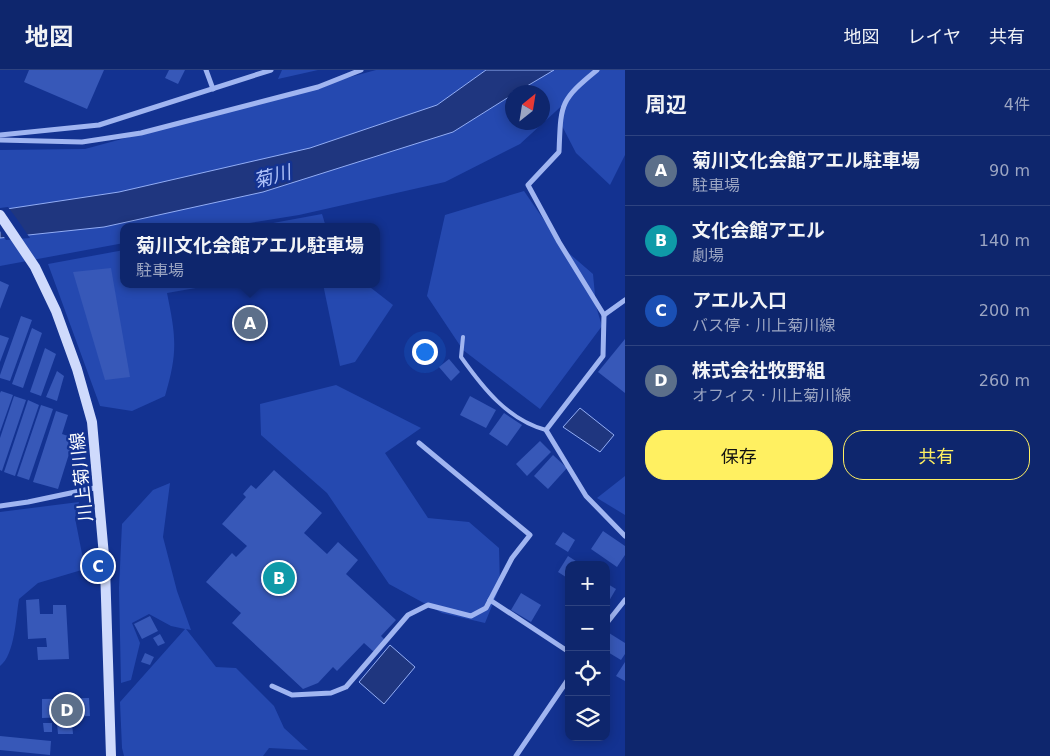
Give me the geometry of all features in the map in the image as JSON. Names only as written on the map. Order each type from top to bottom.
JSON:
[{"type":"main road","name":"川上菊川線","points":[[0,215],[20,243],[42,281],[56,311],[92,422],[106,586],[112,756]]},
{"type":"street","points":[[206,70],[213,89]]},
{"type":"street","points":[[0,135],[100,125],[271,70]]},
{"type":"street","points":[[0,140],[82,142],[142,133],[318,87],[361,70]]},
{"type":"street","points":[[597,70],[571,91],[562,110],[559,152],[528,185],[559,242],[604,315],[603,356],[546,430],[586,496],[625,536]]},
{"type":"street","points":[[604,315],[625,300]]},
{"type":"street","points":[[272,686],[292,695],[331,694],[346,687],[408,615],[428,605],[471,616],[486,608],[512,558],[530,535],[419,443]]},
{"type":"street","points":[[0,506],[99,487]]},
{"type":"street","points":[[490,600],[567,651]]},
{"type":"street","points":[[610,619],[625,600]]},
{"type":"street","points":[[516,756],[565,684]]},
{"type":"lane","points":[[463,337],[460,357],[484,390],[523,422],[546,430]]},
{"type":"shaded area","points":[[282,70],[318,70],[278,79]]},
{"type":"shaded area","points":[[376,70],[625,70],[625,155],[610,185],[576,153],[560,122],[567,101],[550,117],[550,85],[505,85],[505,130],[535,130],[520,144],[445,182],[299,215],[249,223],[120,223],[120,244],[0,266],[0,150],[85,149]]},
{"type":"shaded area","points":[[524,191],[564,249],[593,274],[596,306],[602,326],[540,409],[463,350],[427,296],[445,215]]},
{"type":"shaded area","points":[[322,214],[325,223],[273,223]]},
{"type":"shaded area","points":[[120,251],[120,288],[196,288],[167,293],[174,333],[174,356],[165,396],[132,411],[100,406],[48,264]]},
{"type":"shaded area","points":[[324,288],[371,288],[393,305],[355,362],[340,366]]},
{"type":"shaded area","points":[[336,385],[421,428],[385,453],[428,518],[469,522],[499,548],[500,586],[485,623],[442,613],[389,584],[327,493],[261,435],[260,404]]},
{"type":"shaded area","points":[[625,476],[625,515],[597,498]]},
{"type":"shaded area","points":[[170,483],[163,537],[177,591],[191,630],[186,629],[216,667],[236,668],[274,706],[284,728],[308,750],[269,748],[263,756],[124,756],[120,702],[185,629],[171,626],[149,614],[132,623],[140,643],[131,680],[121,683],[119,588],[122,524],[153,490]]},
{"type":"shaded area","points":[[79,502],[75,518],[85,569],[38,583],[19,599],[12,644],[5,661],[0,666],[0,512]]},
{"type":"water","name":"菊川","points":[[486,70],[554,70],[529,85],[505,85],[505,99],[453,132],[263,192],[104,227],[0,238],[0,210],[119,192],[310,148],[437,105]]},
{"type":"water","points":[[580,408],[614,435],[600,452],[563,427]]},
{"type":"water","points":[[390,645],[415,667],[384,704],[359,682]]},
{"type":"pier","points":[[8,207],[30,238],[6,240],[0,231],[0,208]]},
{"type":"building","points":[[29,70],[104,70],[87,109],[24,82]]},
{"type":"building","points":[[169,70],[185,70],[178,84],[165,78]]},
{"type":"building","points":[[111,268],[130,377],[105,380],[73,272]]},
{"type":"building","points":[[0,281],[9,285],[0,309]]},
{"type":"building","points":[[21,316],[32,320],[10,381],[0,378],[0,375]]},
{"type":"building","points":[[32,328],[42,333],[23,388],[12,384]]},
{"type":"building","points":[[0,335],[9,338],[0,362]]},
{"type":"building","points":[[625,339],[625,393],[598,372]]},
{"type":"building","points":[[45,348],[56,354],[41,396],[30,392]]},
{"type":"building","points":[[449,359],[460,372],[451,381],[439,367]]},
{"type":"building","points":[[57,371],[64,376],[57,401],[46,397]]},
{"type":"building","points":[[1,391],[13,395],[0,432],[0,393]]},
{"type":"building","points":[[14,396],[26,400],[2,471],[0,470],[0,438]]},
{"type":"building","points":[[470,396],[496,410],[486,428],[460,415]]},
{"type":"building","points":[[28,400],[39,405],[15,476],[4,472]]},
{"type":"building","points":[[41,405],[53,409],[29,480],[17,476]]},
{"type":"building","points":[[56,411],[68,415],[62,434],[74,438],[58,489],[33,482]]},
{"type":"building","points":[[504,413],[522,425],[507,446],[489,434]]},
{"type":"building","points":[[540,441],[551,452],[527,476],[516,464]]},
{"type":"building","points":[[553,455],[567,468],[548,489],[534,476]]},
{"type":"building","points":[[274,470],[322,513],[304,533],[327,554],[338,542],[358,560],[346,574],[396,620],[381,636],[385,640],[374,652],[364,643],[337,671],[333,667],[318,683],[303,689],[232,623],[241,613],[206,582],[232,553],[236,557],[247,546],[222,524],[246,497],[243,494],[251,485],[256,489]]},
{"type":"building","points":[[603,531],[625,546],[625,555],[617,567],[591,549]]},
{"type":"building","points":[[563,532],[575,540],[568,552],[555,544]]},
{"type":"building","points":[[568,556],[576,561],[565,561],[565,576],[558,572]]},
{"type":"building","points":[[610,585],[616,589],[610,599]]},
{"type":"building","points":[[521,593],[541,605],[531,622],[511,610]]},
{"type":"building","points":[[39,599],[40,614],[53,614],[53,605],[66,605],[69,659],[38,660],[37,647],[47,647],[46,638],[28,639],[26,600]]},
{"type":"building","points":[[150,616],[158,631],[142,639],[134,624]]},
{"type":"building","points":[[160,634],[165,643],[158,646],[153,638]]},
{"type":"building","points":[[610,634],[625,643],[625,654],[621,660],[610,653]]},
{"type":"building","points":[[145,653],[154,657],[150,665],[141,662]]},
{"type":"building","points":[[625,662],[625,681],[616,676]]},
{"type":"building","points":[[89,698],[90,716],[42,718],[42,699]]},
{"type":"building","points":[[43,723],[52,723],[52,732],[44,732]]},
{"type":"building","points":[[57,723],[72,723],[73,734],[58,734]]},
{"type":"building","points":[[0,736],[51,741],[50,755],[0,750]]},
{"type":"place","name":"菊川文化会館アエル駐車場","points":[[250,323]]},
{"type":"place","name":"アエル入口","points":[[98,566]]},
{"type":"place","name":"文化会館アエル","points":[[279,578]]},
{"type":"place","name":"株式会社牧野組","points":[[67,710]]}]
